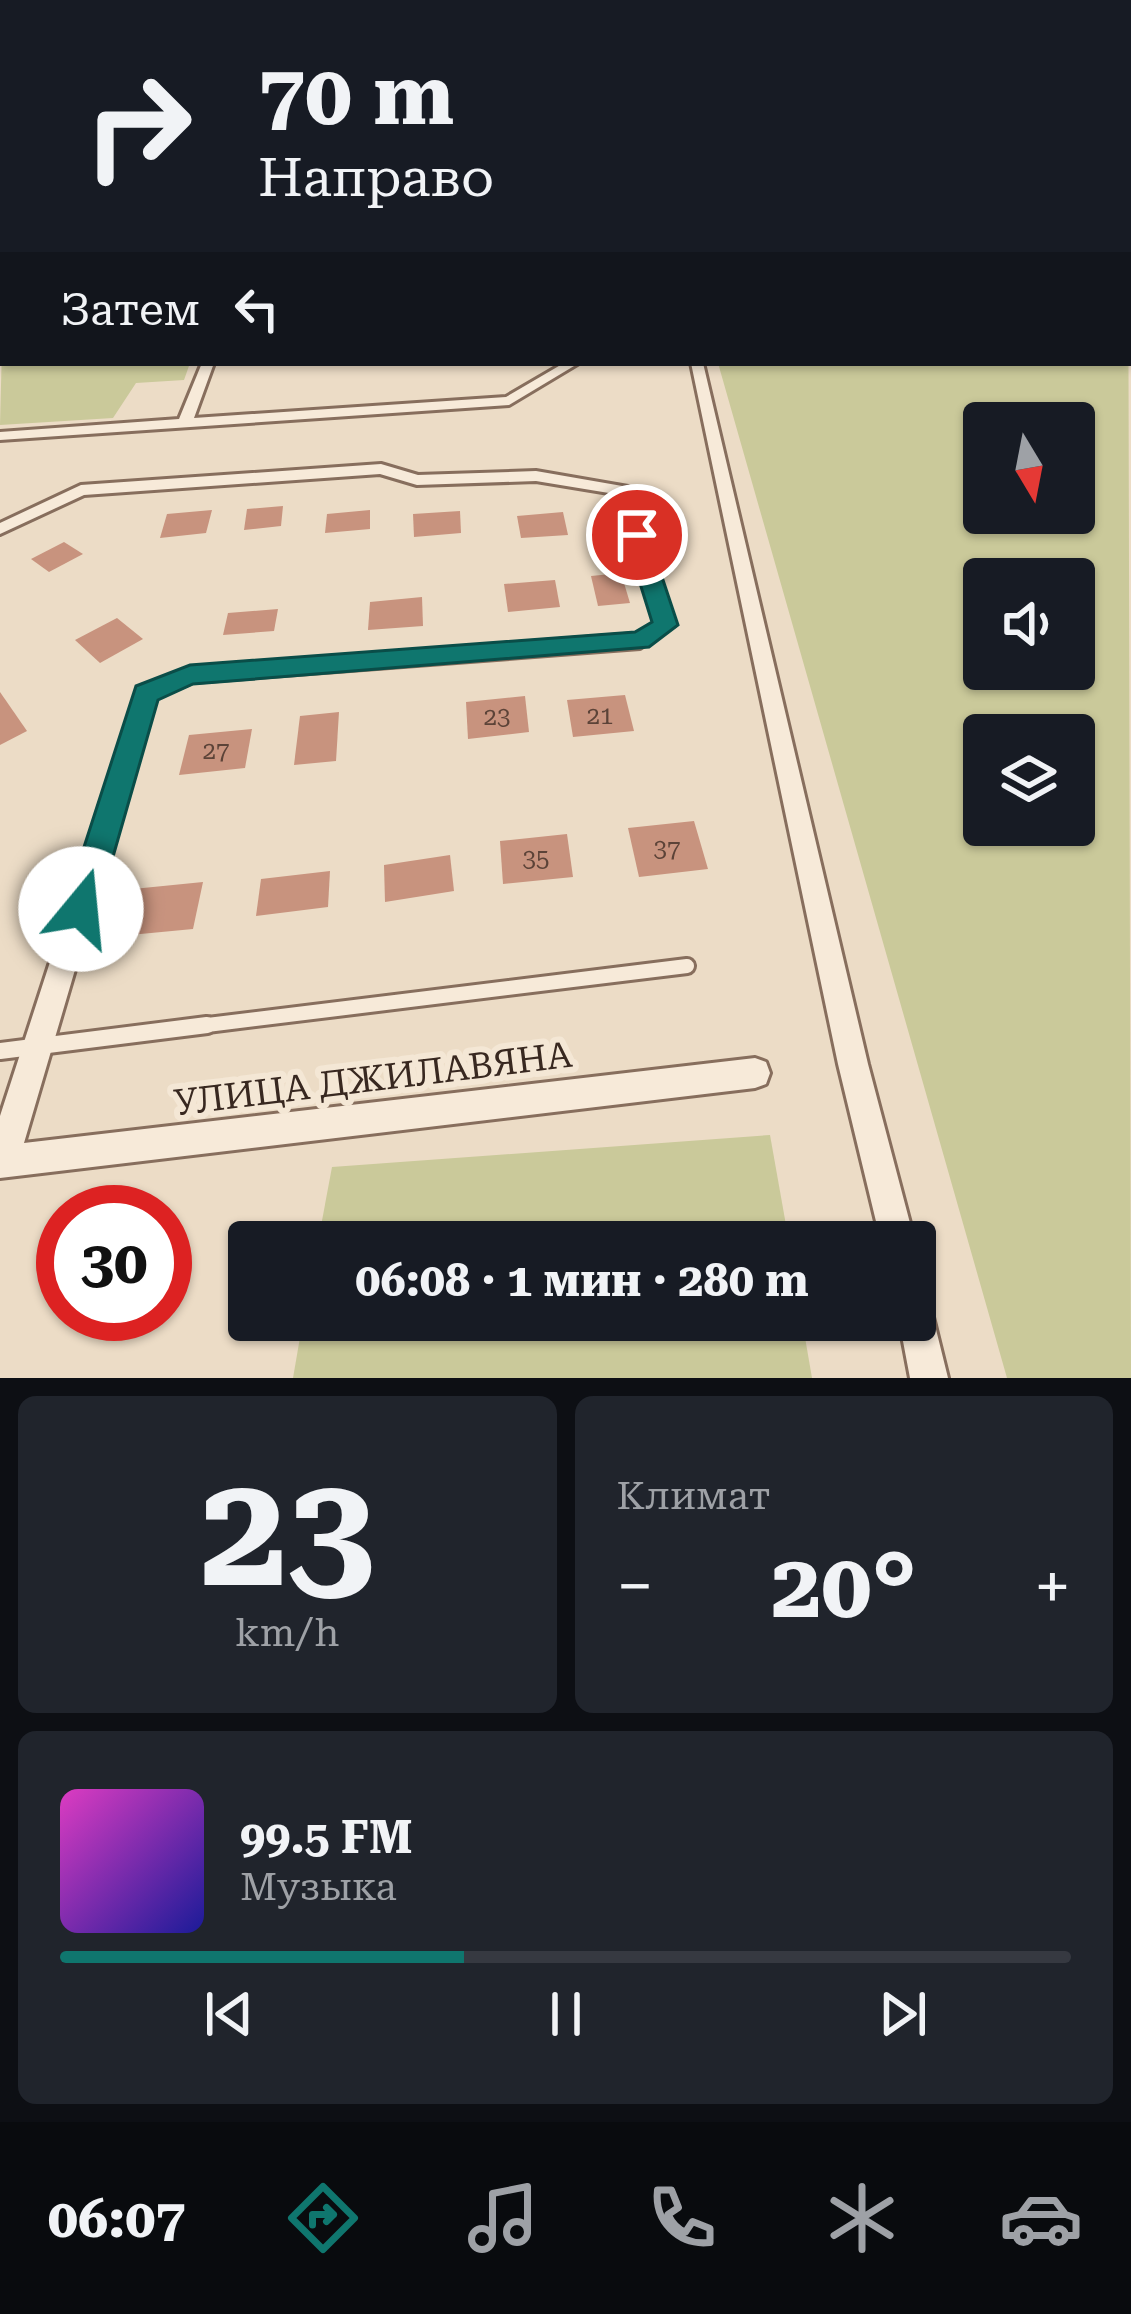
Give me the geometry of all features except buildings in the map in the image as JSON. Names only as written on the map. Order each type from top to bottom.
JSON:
[{"type":"street","points":[[185,423],[207,366]]},
{"type":"street","points":[[0,436],[509,401],[568,366]]},
{"type":"street","points":[[698,366],[848,1042],[893,1221]]},
{"type":"street","points":[[0,529],[81,490],[381,469],[416,480],[536,476],[622,490],[665,625],[640,641],[190,675],[146,694],[1,1162]]},
{"type":"street","name":"УЛИЦА ДЖИЛАВЯНА","points":[[1,1162],[755,1073]]},
{"type":"street","points":[[921,1341],[929,1378]]},
{"type":"lane","points":[[0,1051],[687,966]]},
{"type":"green space","points":[[2,366],[189,366],[184,380],[136,383],[113,418],[0,425]]},
{"type":"green space","points":[[719,366],[1129,366],[1131,1378],[1007,1378]]},
{"type":"green space","points":[[770,1135],[785,1221],[322,1221],[332,1167]]},
{"type":"green space","points":[[299,1341],[806,1341],[812,1378],[293,1378]]},
{"type":"route","points":[[81,909],[146,694],[190,675],[640,641],[665,625],[637,535]]}]
